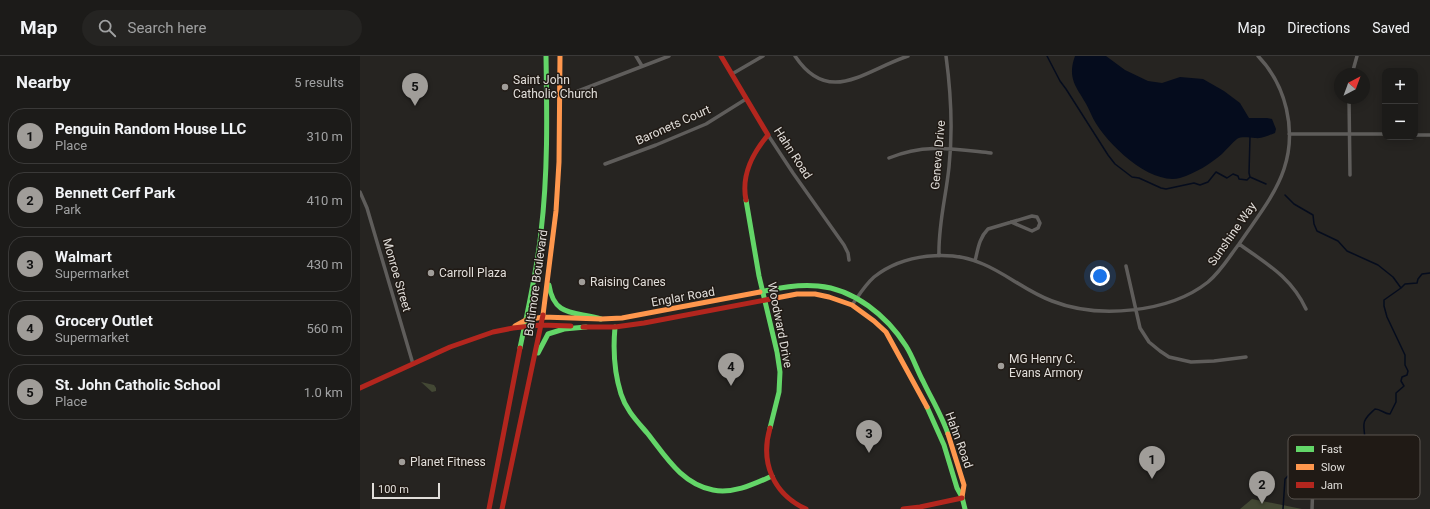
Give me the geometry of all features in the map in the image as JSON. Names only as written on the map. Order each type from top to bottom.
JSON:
[{"type":"main road","name":"Baltimore Boulevard","points":[[489,509],[533,290],[546,178],[546,56]]},
{"type":"main road","name":"Baltimore Boulevard","points":[[502,509],[543,317],[556,210],[559,162],[560,56]]},
{"type":"main road","name":"Hahn Road","points":[[721,56],[768,135]]},
{"type":"main road","name":"Woodward Drive","points":[[768,135],[752,155],[747,168],[745,181],[745,195],[764,300],[778,363],[780,381],[778,398],[766,440],[766,454],[772,476],[785,495],[806,509]]},
{"type":"main road","points":[[548,274],[548,283],[551,296],[559,308],[568,312],[584,314],[601,319]]},
{"type":"main road","name":"Englar Road","points":[[513,328],[526,320],[543,317],[601,319],[622,318],[790,286],[818,286],[835,289],[857,298]]},
{"type":"main road","name":"Englar Road","points":[[360,388],[466,341],[513,328],[541,325],[615,327],[657,321],[798,294],[815,294],[852,305]]},
{"type":"main road","name":"Hahn Road","points":[[857,298],[875,310],[888,322],[906,346],[947,431],[964,485],[962,497],[964,509]]},
{"type":"main road","name":"Hahn Road","points":[[852,305],[874,320],[886,332],[893,343],[929,411],[944,445],[957,488],[962,497]]},
{"type":"main road","points":[[531,372],[541,346],[548,334],[564,329],[586,327]]},
{"type":"main road","points":[[615,327],[614,340],[616,372],[622,398],[629,411],[681,474],[704,488],[723,491],[737,490],[772,476]]},
{"type":"main road","points":[[903,509],[920,507],[962,497]]},
{"type":"street","points":[[636,56],[642,66]]},
{"type":"street","points":[[560,98],[669,56]]},
{"type":"street","points":[[732,74],[763,56]]},
{"type":"street","points":[[795,56],[811,75],[822,81],[836,83],[848,81],[908,56]]},
{"type":"street","name":"Geneva Drive","points":[[940,256],[940,229],[949,168],[950,149],[951,114],[946,56]]},
{"type":"street","name":"Sunshine Way","points":[[852,305],[870,281],[887,269],[911,260],[940,256],[956,256],[975,261],[993,268],[1032,293],[1061,305],[1097,311],[1136,309],[1180,298],[1200,287],[1221,269],[1239,244],[1277,185],[1287,157],[1289,120],[1281,91],[1269,68],[1258,56]]},
{"type":"street","points":[[1354,68],[1357,56]]},
{"type":"street","name":"Baronets Court","points":[[605,164],[706,124],[746,98]]},
{"type":"street","points":[[1349,104],[1350,175]]},
{"type":"street","points":[[1289,134],[1382,134]]},
{"type":"street","name":"Hahn Road","points":[[768,135],[844,245],[849,260]]},
{"type":"street","points":[[1418,135],[1430,135]]},
{"type":"street","points":[[890,158],[927,148],[991,153]]},
{"type":"street","name":"Monroe Street","points":[[360,192],[371,220],[413,364]]},
{"type":"street","points":[[975,261],[980,243],[988,229],[1011,222],[1032,216],[1037,217],[1040,223],[1038,228],[1032,231],[1011,222]]},
{"type":"street","points":[[1239,244],[1277,271],[1288,281],[1301,298],[1306,309]]},
{"type":"street","points":[[1126,266],[1138,319],[1144,334],[1160,351],[1169,357],[1191,362],[1246,357]]},
{"type":"street","points":[[1312,499],[1312,509]]},
{"type":"green space","points":[[421,382],[434,385],[436,391],[432,392]]},
{"type":"green space","points":[[1252,499],[1302,509],[1240,509]]},
{"type":"water","points":[[1075,56],[1106,56],[1125,70],[1148,81],[1162,83],[1180,77],[1203,79],[1224,91],[1240,103],[1249,118],[1272,119],[1276,129],[1275,133],[1260,138],[1239,138],[1213,161],[1186,176],[1168,179],[1155,175],[1128,159],[1105,136],[1097,125],[1073,80],[1072,65]]},
{"type":"waterway","points":[[1047,56],[1060,81],[1108,155],[1115,164],[1132,177],[1139,178],[1166,189],[1194,183],[1200,185],[1208,182],[1216,172],[1227,178],[1233,174],[1238,176],[1239,179],[1247,180],[1250,177],[1266,184]]},
{"type":"waterway","points":[[1250,137],[1250,177]]},
{"type":"waterway","points":[[1285,195],[1294,204],[1313,215],[1314,224],[1317,231],[1338,241],[1347,251],[1378,265],[1393,277],[1401,288],[1384,300],[1384,306],[1387,317],[1405,355],[1405,365],[1408,371],[1407,375],[1402,377],[1401,381],[1404,386],[1396,393],[1396,402],[1390,414],[1375,409],[1364,422],[1365,435]]},
{"type":"waterway","points":[[1401,288],[1405,284],[1417,283],[1422,274],[1430,273]]},
{"type":"waterway","points":[[1283,509],[1285,479],[1288,476]]},
{"type":"traffic: fast","points":[[520,348],[537,261],[545,188],[547,100],[546,56]]},
{"type":"traffic: fast","points":[[746,200],[759,276],[777,352],[780,372],[779,392],[770,428]]},
{"type":"traffic: fast","points":[[549,285],[552,296],[561,308],[601,319]]},
{"type":"traffic: fast","points":[[760,292],[796,286],[818,286],[844,292],[857,298],[868,306],[889,324],[906,346],[940,414],[948,434]]},
{"type":"traffic: fast","points":[[538,353],[548,334],[564,329],[586,327]]},
{"type":"traffic: fast","points":[[615,327],[615,369],[623,400],[632,415],[668,460],[684,476],[702,487],[721,491],[744,488],[772,476]]},
{"type":"traffic: fast","points":[[927,407],[944,445],[965,509]]},
{"type":"traffic: slow","points":[[543,315],[556,211],[559,162],[560,56]]},
{"type":"traffic: slow","points":[[515,326],[526,320],[543,317],[601,319],[622,318],[760,292]]},
{"type":"traffic: slow","points":[[776,298],[797,294],[815,294],[852,305],[886,332],[927,407]]},
{"type":"traffic: slow","points":[[948,434],[964,485],[962,497]]},
{"type":"traffic: jam","points":[[721,56],[768,135],[762,142],[749,165],[745,182],[746,200]]},
{"type":"traffic: jam","points":[[583,327],[615,327],[644,323],[776,298]]},
{"type":"traffic: jam","points":[[502,509],[543,315]]},
{"type":"traffic: jam","points":[[360,388],[450,347],[493,332],[541,325],[571,326]]},
{"type":"traffic: jam","points":[[489,509],[520,348]]},
{"type":"traffic: jam","points":[[770,428],[767,441],[767,453],[768,465],[772,476],[777,486],[785,495],[806,509]]},
{"type":"traffic: jam","points":[[903,509],[962,498]]},
{"type":"place","name":"Saint John Catholic Church","points":[[505,87]]},
{"type":"place","name":"St. John Catholic School","points":[[415,106]]},
{"type":"place","name":"Carroll Plaza","points":[[431,273]]},
{"type":"place","name":"Raising Canes","points":[[582,282]]},
{"type":"place","name":"MG Henry C. Evans Armory","points":[[1001,366]]},
{"type":"place","name":"Grocery Outlet","points":[[731,386]]},
{"type":"place","name":"Walmart","points":[[869,453]]},
{"type":"place","name":"Planet Fitness","points":[[402,462]]},
{"type":"place","name":"Penguin Random House LLC","points":[[1152,479]]},
{"type":"place","name":"Bennett Cerf Park","points":[[1262,504]]}]
